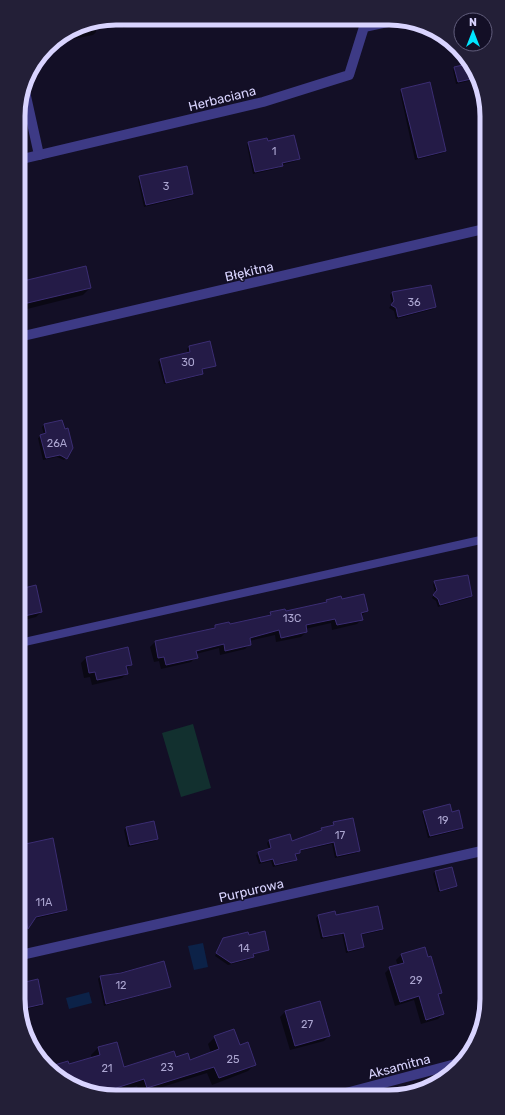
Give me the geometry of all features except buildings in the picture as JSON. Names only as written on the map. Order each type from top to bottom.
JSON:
[{"type":"street","name":"Herbaciana","points":[[25,158],[263,102],[349,75],[364,27],[373,25]]},
{"type":"street","points":[[27,99],[39,155]]},
{"type":"street","name":"Błękitna","points":[[25,336],[480,230]]},
{"type":"street","name":"Purpurowa","points":[[25,954],[480,851]]},
{"type":"street","name":"Aksamitna","points":[[357,1090],[451,1065]]},
{"type":"lane","points":[[25,642],[480,540]]},
{"type":"green space","points":[[193,724],[211,788],[181,797],[162,733]]},
{"type":"water","points":[[203,943],[208,967],[194,970],[188,946]]},
{"type":"water","points":[[89,992],[92,1003],[69,1009],[66,998]]}]
